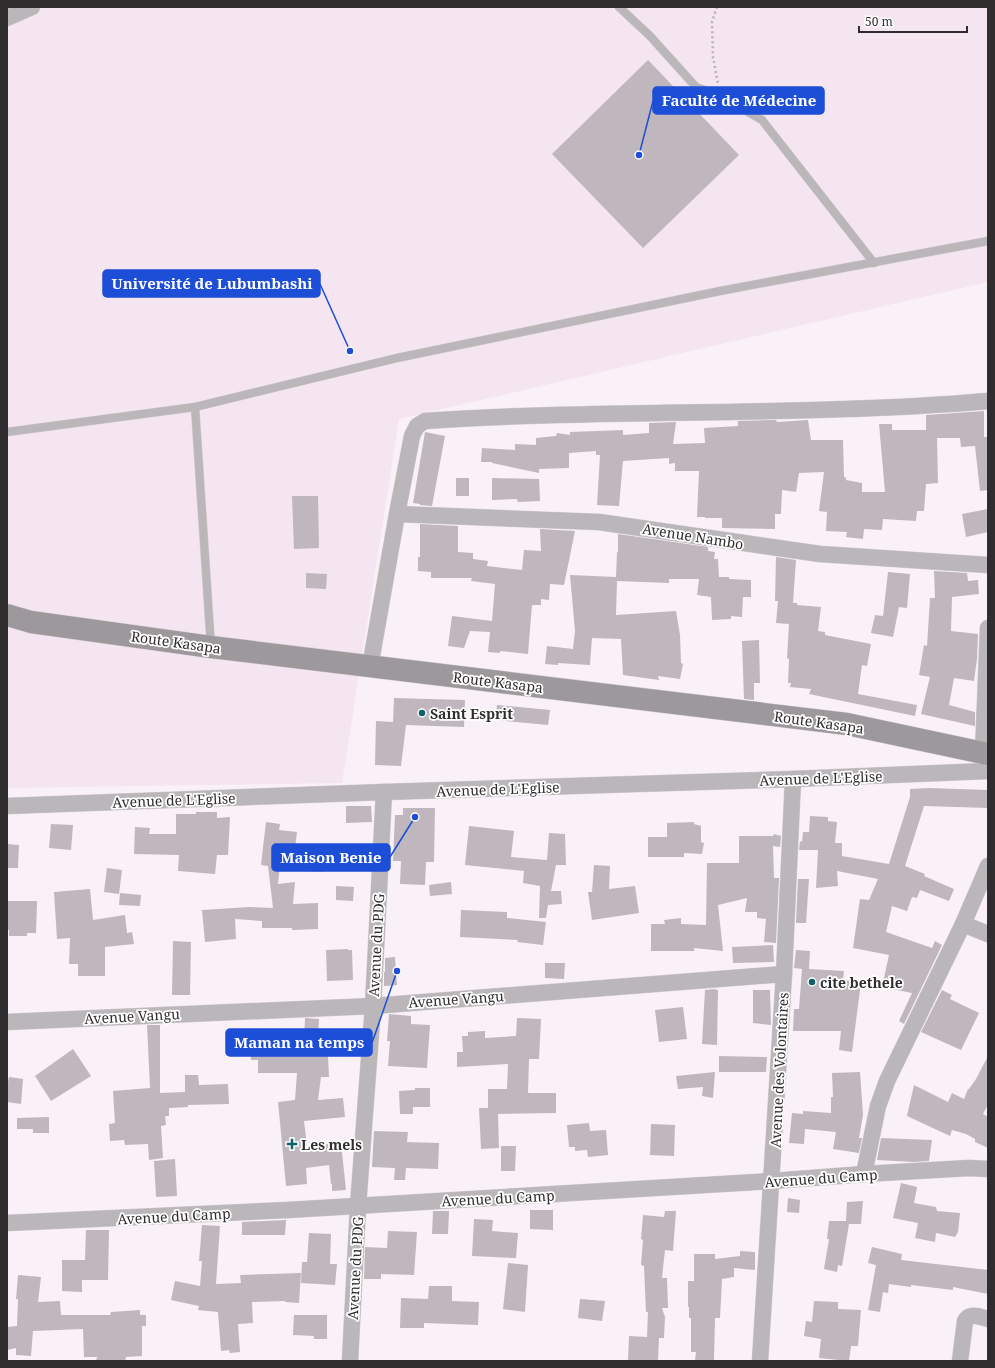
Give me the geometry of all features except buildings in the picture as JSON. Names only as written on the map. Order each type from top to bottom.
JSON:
[{"type":"main road","name":"Route Kasapa","points":[[7,615],[31,622],[211,647],[847,724],[986,759]]},
{"type":"street","points":[[7,18],[32,7]]},
{"type":"street","points":[[370,667],[412,436],[417,426],[425,421],[488,417],[833,409],[988,401]]},
{"type":"street","name":"Avenue Nambo","points":[[397,514],[599,522],[820,554],[988,565]]},
{"type":"street","points":[[986,759],[988,628]]},
{"type":"street","name":"Avenue de L'Eglise","points":[[7,806],[384,792],[793,780],[986,759]]},
{"type":"street","name":"Avenue des Volontaires","points":[[760,1361],[784,974],[793,780]]},
{"type":"street","name":"Avenue du PDG","points":[[350,1361],[358,1206],[373,1006],[384,792]]},
{"type":"street","points":[[864,1174],[878,1106],[887,1081],[988,866]]},
{"type":"street","points":[[962,924],[988,934]]},
{"type":"street","name":"Avenue Vangu","points":[[7,1022],[373,1006],[784,974]]},
{"type":"street","name":"Avenue du Camp","points":[[7,1223],[177,1216],[463,1200],[864,1174],[969,1168],[988,1169]]},
{"type":"street","points":[[960,1361],[966,1318],[972,1316],[988,1319]]},
{"type":"lane","points":[[619,7],[650,36],[696,88],[721,96],[762,120],[874,263]]},
{"type":"lane","points":[[7,432],[195,407],[397,358],[720,291],[988,241]]},
{"type":"lane","points":[[195,407],[211,647]]},
{"type":"path","points":[[717,7],[712,22],[712,50],[721,96]]},
{"type":"shaded area","points":[[7,7],[988,7],[988,282],[399,419],[342,783],[7,788]]},
{"type":"place","name":"Faculté de Médecine","points":[[639,155]]},
{"type":"place","name":"Université de Lubumbashi","points":[[350,351]]},
{"type":"place","name":"Saint Esprit","points":[[422,713]]},
{"type":"place","name":"Maison Benie","points":[[415,817]]},
{"type":"place","name":"Maman na temps","points":[[397,971]]},
{"type":"place","name":"cite bethele","points":[[812,982]]},
{"type":"place","name":"Les mels","points":[[292,1144]]}]
